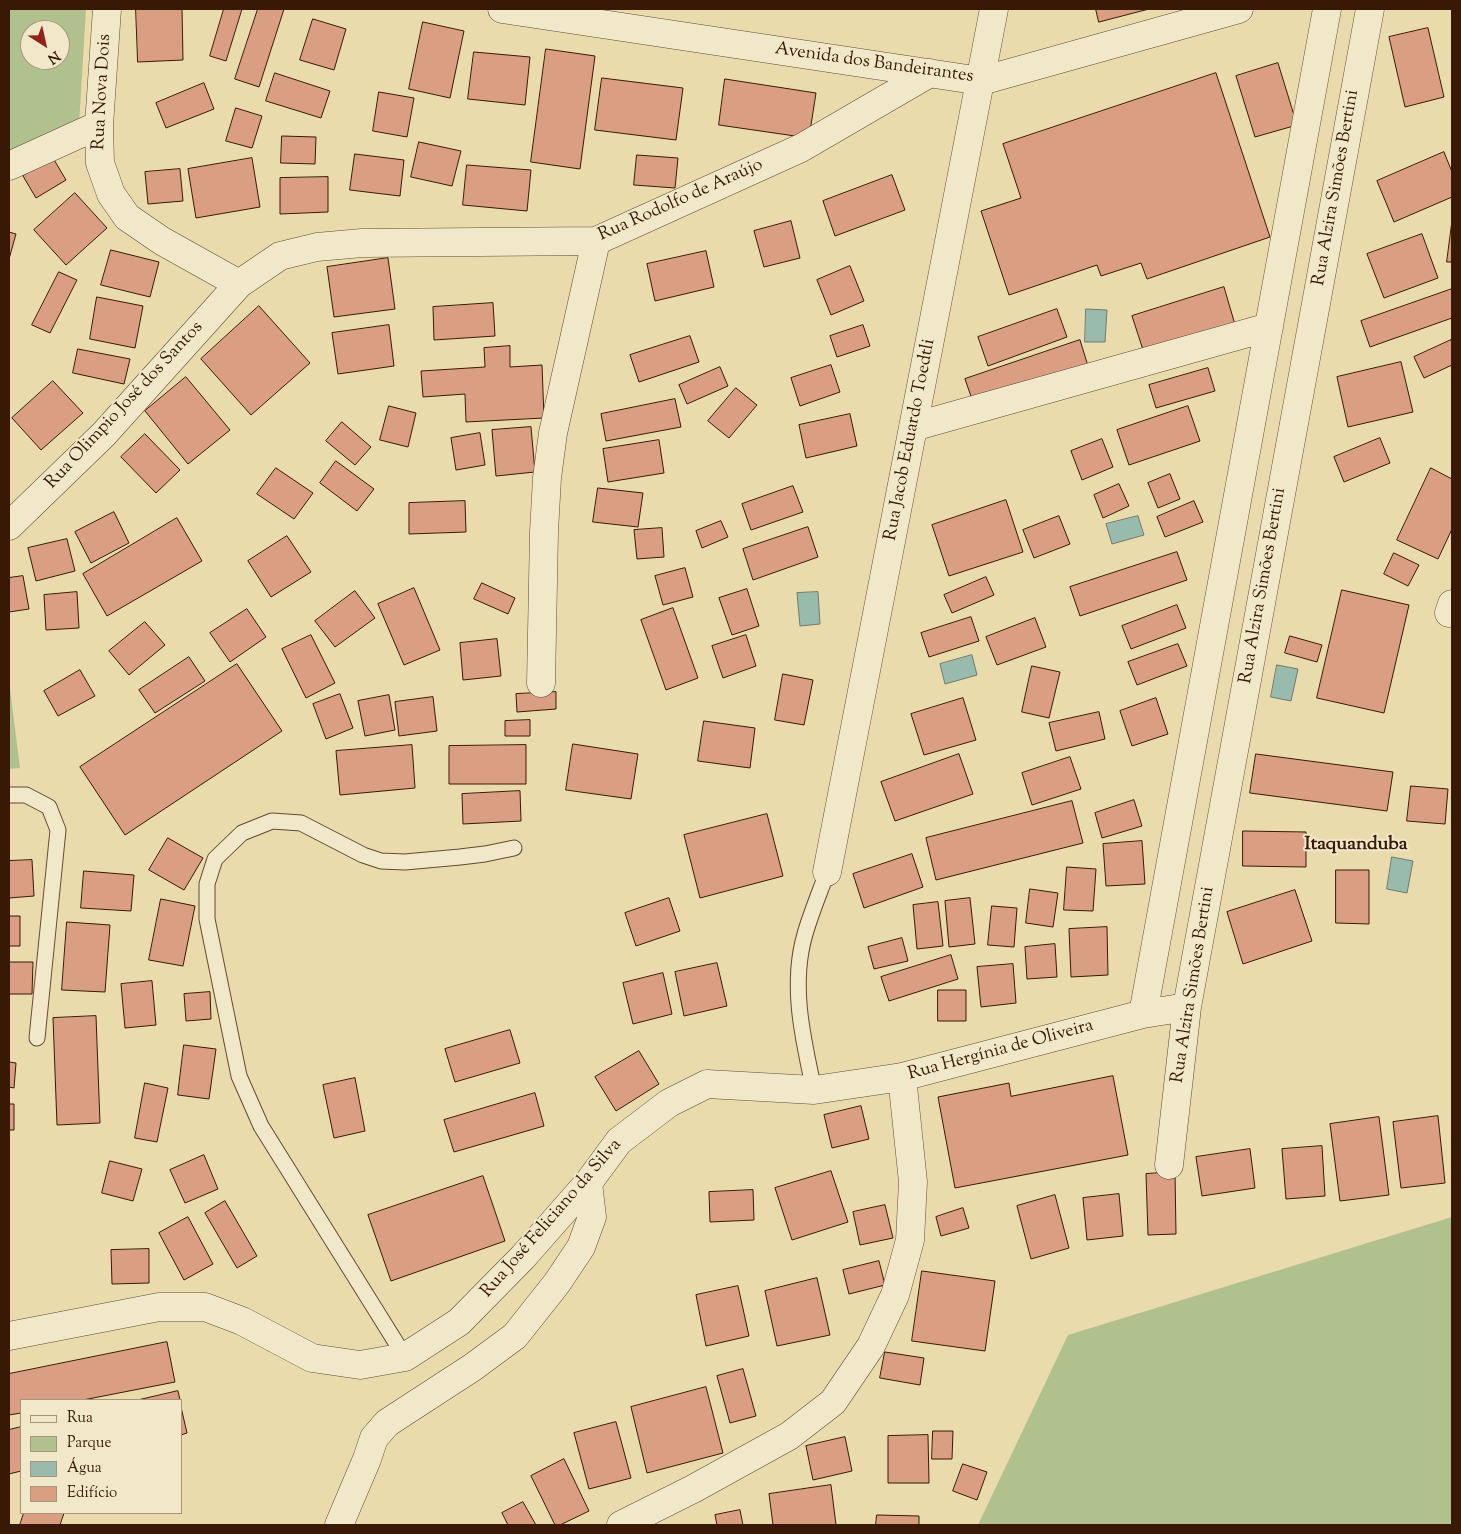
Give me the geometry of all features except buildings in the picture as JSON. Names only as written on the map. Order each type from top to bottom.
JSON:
[{"type":"street","name":"Rua Nova Dois","points":[[107,9],[99,125],[100,163],[111,194],[127,217],[162,241],[239,284]]},
{"type":"street","name":"Avenida dos Bandeirantes","points":[[502,9],[980,81],[1239,9]]},
{"type":"street","name":"Rua Jacob Eduardo Toedtli","points":[[827,872],[994,9]]},
{"type":"street","points":[[1143,1014],[1327,9]]},
{"type":"street","name":"Rua Alzira Simões Bertini","points":[[1169,1165],[1187,1007],[1370,9]]},
{"type":"street","name":"Rua Rodolfo de Araújo","points":[[239,284],[280,256],[317,247],[362,243],[596,240],[801,148],[930,73]]},
{"type":"street","points":[[9,166],[99,125]]},
{"type":"street","points":[[541,683],[547,478],[552,442],[596,240]]},
{"type":"street","name":"Rua Olimpio José dos Santos","points":[[9,526],[104,434],[239,284]]},
{"type":"street","points":[[913,427],[1269,327]]},
{"type":"street","name":"Rua Hergínia de Oliveira","points":[[814,1090],[902,1077],[1143,1014],[1187,1007]]},
{"type":"street","points":[[621,1525],[693,1489],[789,1436],[833,1402],[871,1346],[895,1295],[910,1240],[913,1182],[902,1077]]},
{"type":"street","name":"Rua José Feliciano da Silva","points":[[9,1336],[158,1308],[205,1307],[242,1320],[312,1358],[360,1365],[405,1358],[459,1322],[523,1257],[588,1183],[619,1141],[669,1103],[707,1084],[814,1090]]},
{"type":"street","points":[[339,1525],[374,1438],[387,1423],[473,1367],[515,1336],[557,1283],[581,1247],[592,1216],[588,1183]]},
{"type":"lane","points":[[9,795],[26,795],[49,807],[58,830],[37,1038]]},
{"type":"lane","points":[[405,1358],[262,1126],[239,1076],[207,918],[207,884],[215,859],[242,833],[272,821],[301,823],[362,855],[381,861],[405,862],[460,857],[514,848]]},
{"type":"lane","points":[[814,1090],[804,1045],[799,970],[805,935],[827,872]]},
{"type":"green space","points":[[9,9],[86,9],[79,125],[9,155]]},
{"type":"green space","points":[[9,680],[20,768],[9,769]]},
{"type":"green space","points":[[1452,1217],[1452,1525],[978,1525],[1068,1335]]},
{"type":"water","points":[[1086,309],[1107,310],[1105,342],[1085,342]]},
{"type":"water","points":[[1138,516],[1144,535],[1112,544],[1106,524]]},
{"type":"water","points":[[818,592],[820,624],[800,626],[797,593]]},
{"type":"water","points":[[972,655],[977,675],[945,684],[940,664]]},
{"type":"water","points":[[1277,665],[1298,669],[1291,701],[1271,697]]},
{"type":"water","points":[[1392,857],[1413,861],[1407,893],[1387,889]]},
{"type":"district","name":"Itaquanduba","points":[[1356,846]]}]
